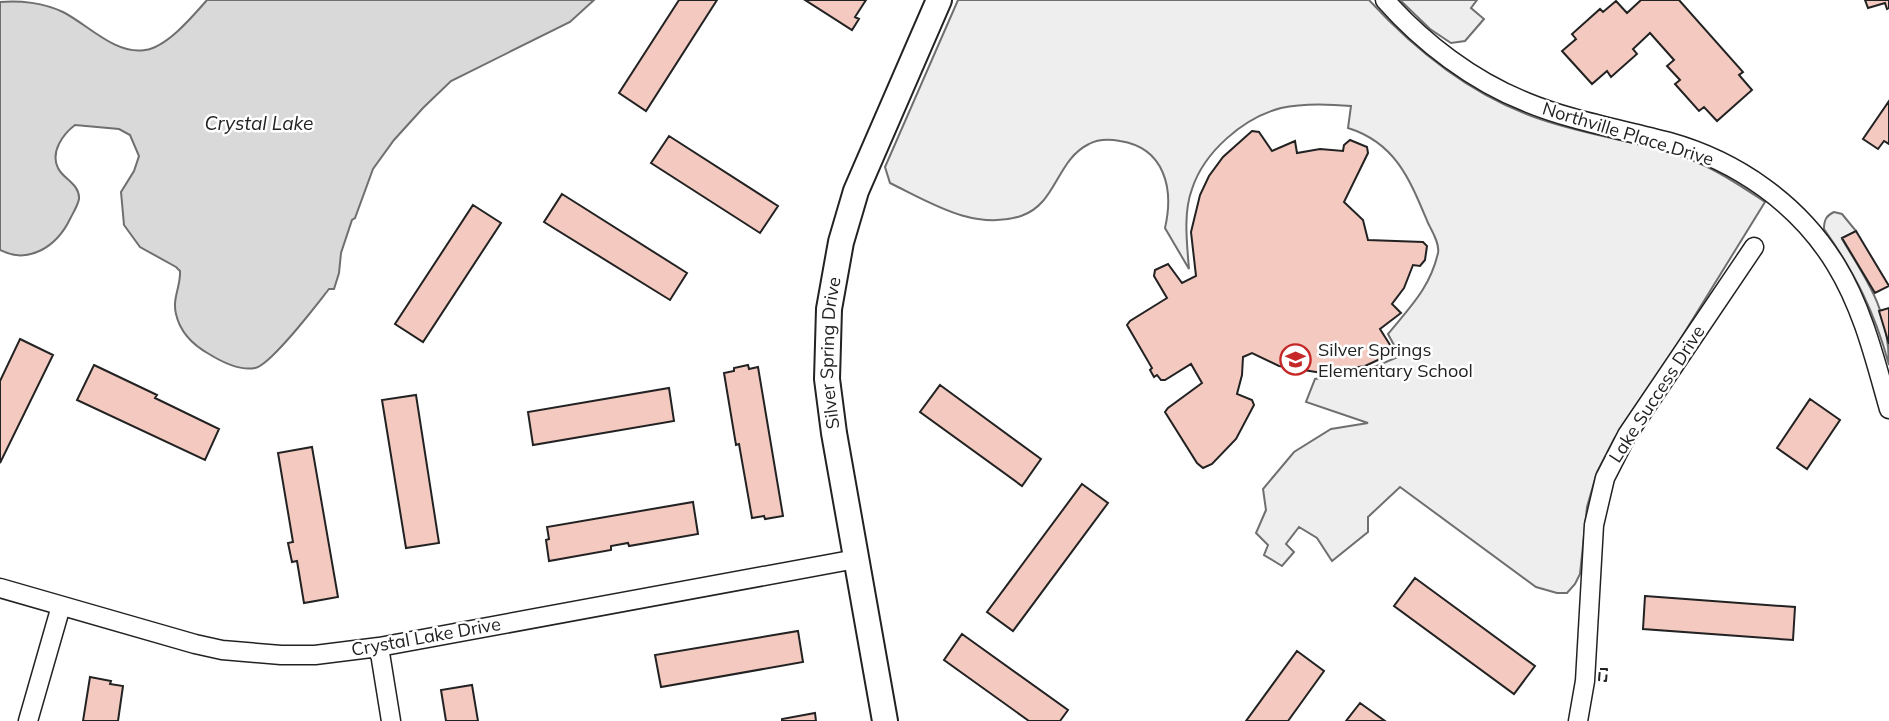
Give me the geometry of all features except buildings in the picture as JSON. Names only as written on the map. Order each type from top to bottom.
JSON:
[{"type":"street","name":"Silver Spring Drive","points":[[885,721],[834,433],[827,379],[829,309],[841,242],[856,191],[939,0]]},
{"type":"street","name":"Northville Place Drive","points":[[1385,0],[1428,41],[1462,68],[1502,91],[1526,103],[1588,123],[1669,142],[1708,155],[1743,173],[1772,194],[1807,226],[1837,266],[1866,331],[1889,409]]},
{"type":"street","name":"Lake Success Drive","points":[[1578,721],[1586,681],[1594,525],[1605,478],[1627,435],[1754,247]]},
{"type":"street","name":"Crystal Lake Drive","points":[[0,588],[195,644],[246,653],[315,655],[379,647],[856,559]]},
{"type":"street","points":[[28,721],[61,606]]},
{"type":"street","points":[[379,647],[391,721]]},
{"type":"shaded area","points":[[958,0],[1369,0],[1425,54],[1490,97],[1557,125],[1681,156],[1726,177],[1765,202],[1662,369],[1614,439],[1597,472],[1587,507],[1580,574],[1567,593],[1536,587],[1400,487],[1368,517],[1368,532],[1332,561],[1317,538],[1299,527],[1286,544],[1294,552],[1282,566],[1264,555],[1268,545],[1256,533],[1266,510],[1263,489],[1294,452],[1331,429],[1368,423],[1306,402],[1315,379],[1365,371],[1400,356],[1388,334],[1424,287],[1438,253],[1435,238],[1415,192],[1399,165],[1378,143],[1348,128],[1351,106],[1316,104],[1281,108],[1239,128],[1215,150],[1198,175],[1189,198],[1186,229],[1189,269],[1165,228],[1168,199],[1163,172],[1147,152],[1120,141],[1096,141],[1078,151],[1042,202],[1021,216],[986,220],[953,213],[890,183],[885,167]]},
{"type":"shaded area","points":[[1400,0],[1477,0],[1471,8],[1484,19],[1465,41],[1451,43],[1430,29]]},
{"type":"shaded area","points":[[1834,212],[1842,214],[1856,231],[1842,239],[1876,299],[1885,329],[1889,365],[1863,294],[1824,229],[1826,219]]},
{"type":"water","name":"Crystal Lake","points":[[207,0],[594,0],[570,22],[451,81],[423,108],[394,140],[373,169],[341,253],[334,289],[329,289],[272,356],[249,369],[220,360],[188,337],[178,321],[175,308],[180,271],[140,247],[124,225],[121,192],[134,171],[139,156],[130,135],[119,129],[75,125],[70,129],[59,144],[56,162],[58,168],[77,189],[79,199],[64,229],[50,245],[31,254],[11,254],[0,250],[0,2],[16,1],[48,6],[72,17],[123,48],[145,50],[162,43],[179,30]]},
{"type":"fence","points":[[1600,669],[1607,669],[1606,681],[1599,680],[1600,669]]},
{"type":"place","name":"Silver Springs Elementary School","points":[[1295,360]]}]
